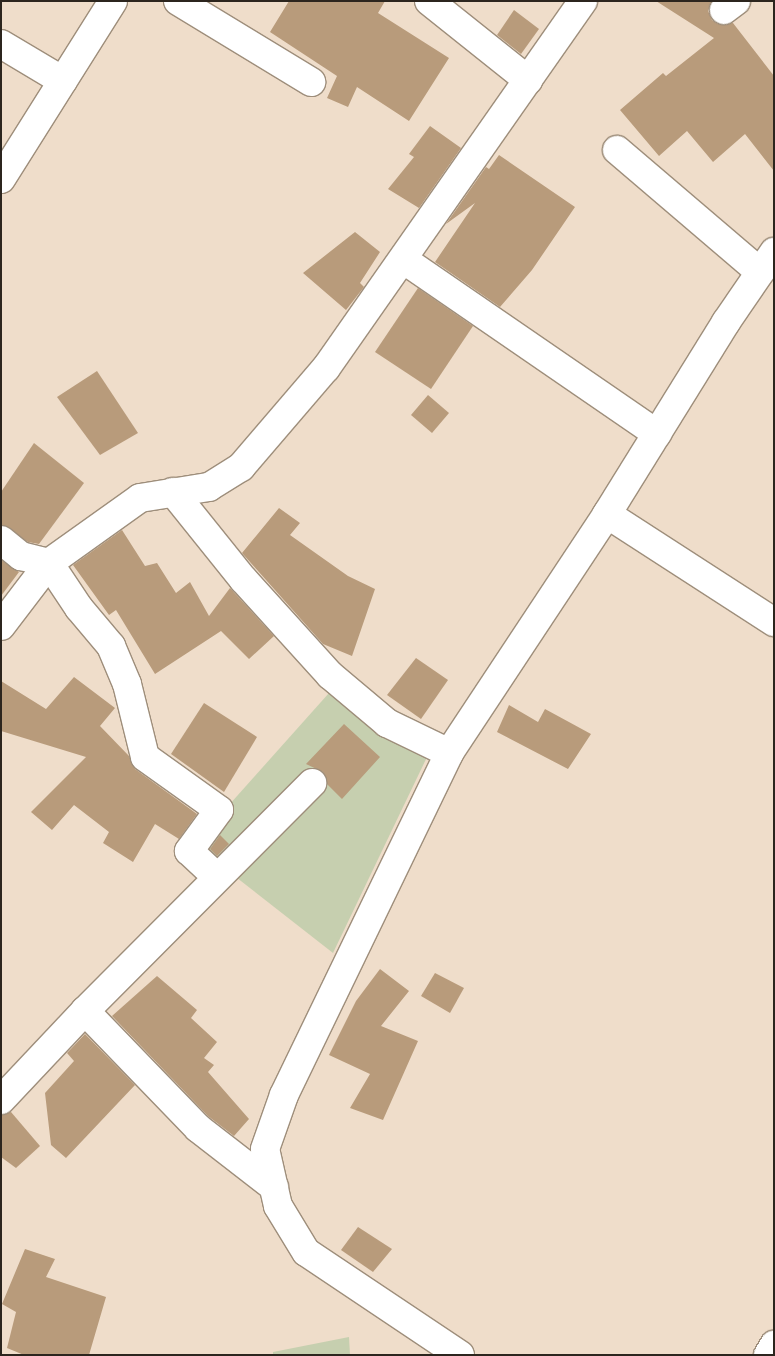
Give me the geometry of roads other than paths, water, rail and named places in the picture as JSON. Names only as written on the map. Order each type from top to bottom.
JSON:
[{"type":"street","points":[[1,179],[113,1]]},
{"type":"street","points":[[178,1],[310,82]]},
{"type":"street","points":[[429,1],[528,80]]},
{"type":"street","points":[[1,626],[49,563],[140,498],[209,487],[242,467],[326,368],[404,260],[583,1]]},
{"type":"street","points":[[1,44],[63,81]]},
{"type":"street","points":[[460,1355],[306,1252],[278,1206],[265,1149],[284,1094],[449,753],[608,514],[767,262],[617,150]]},
{"type":"street","points":[[404,260],[657,434]]},
{"type":"street","points":[[173,492],[243,578],[330,675],[387,723],[449,753]]},
{"type":"street","points":[[608,514],[774,622]]},
{"type":"street","points":[[1,540],[22,556],[49,563],[79,608],[110,646],[127,684],[144,757],[219,810],[190,852],[218,876]]},
{"type":"street","points":[[1,1100],[85,1011],[312,782]]},
{"type":"street","points":[[85,1011],[198,1128],[274,1187]]},
{"type":"street","points":[[768,1355],[774,1345]]}]
